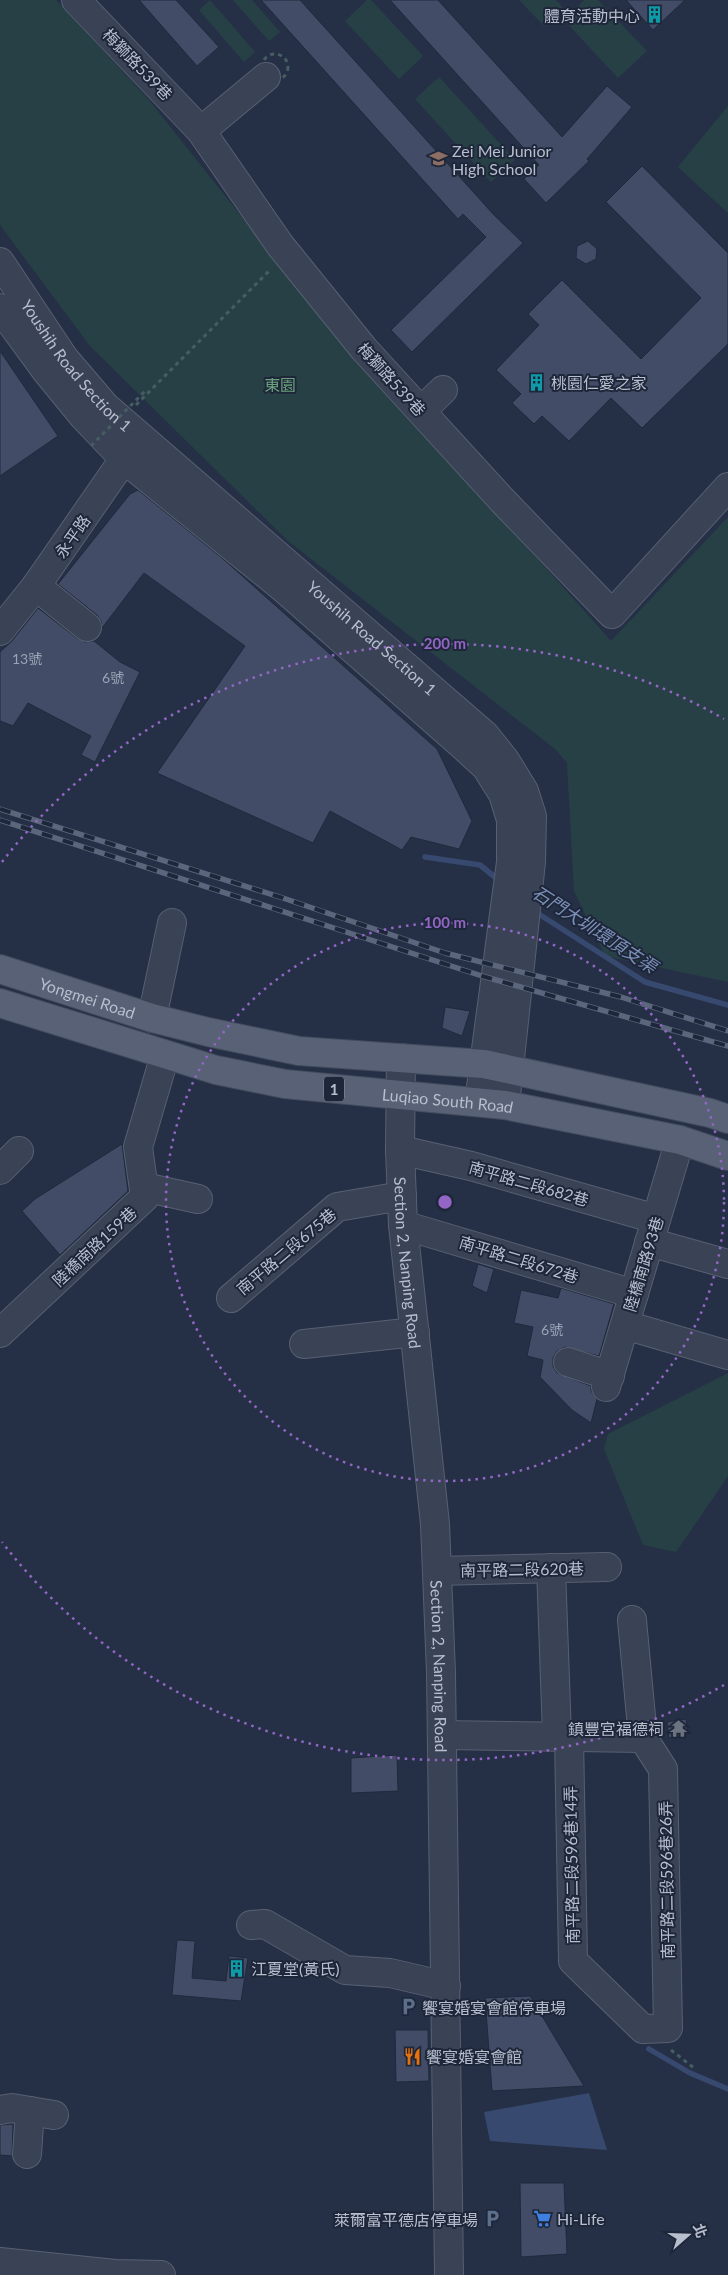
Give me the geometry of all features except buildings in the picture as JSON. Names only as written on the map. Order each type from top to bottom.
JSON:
[{"type":"main road","name":"Yongmei Road","points":[[0,969],[164,1020]]},
{"type":"main road","name":"Yongmei Road","points":[[0,1003],[165,1055]]},
{"type":"main road","name":"1","points":[[164,1020],[298,1051],[497,1067],[710,1113],[728,1119]]},
{"type":"main road","name":"Luqiao South Road","points":[[165,1055],[216,1070],[284,1084],[492,1103],[680,1140],[728,1156]]},
{"type":"street","name":"梅獅路539巷","points":[[76,0],[201,131],[286,253],[364,350],[502,500],[612,614],[728,487]]},
{"type":"street","points":[[201,131],[266,77]]},
{"type":"street","name":"Youshih Road Section 1","points":[[0,262],[64,358],[120,421],[485,735],[505,760],[524,791],[532,816],[531,862],[492,1103]]},
{"type":"street","name":"Youshih Road Section 1","points":[[0,308],[47,372],[124,459],[282,587],[486,767],[503,794],[511,820],[511,862],[497,1067]]},
{"type":"street","points":[[421,411],[442,390]]},
{"type":"street","name":"永平路","points":[[0,631],[36,586],[124,459],[142,439]]},
{"type":"street","points":[[36,586],[87,627]]},
{"type":"street","points":[[164,1020],[172,923]]},
{"type":"street","name":"陸橋南路159巷","points":[[0,1333],[146,1197],[138,1147],[165,1055]]},
{"type":"street","name":"Section 2, Nanping Road","points":[[401,1058],[400,1150],[403,1225],[435,1524],[437,1571],[442,1735],[449,2275]]},
{"type":"street","name":"陸橋南路93巷","points":[[568,1362],[608,1381],[680,1140]]},
{"type":"street","name":"南平路二段682巷","points":[[400,1150],[472,1166],[653,1231],[728,1264]]},
{"type":"street","points":[[0,1170],[19,1151]]},
{"type":"street","points":[[144,1187],[198,1199]]},
{"type":"street","name":"南平路二段675巷","points":[[231,1298],[337,1207],[402,1196]]},
{"type":"street","name":"南平路二段672巷","points":[[403,1225],[634,1294]]},
{"type":"street","points":[[625,1325],[728,1354]]},
{"type":"street","points":[[304,1344],[415,1332]]},
{"type":"street","name":"南平路二段620巷","points":[[437,1571],[607,1567]]},
{"type":"street","name":"南平路二段596巷14弄","points":[[551,1568],[563,1736],[573,1961],[643,2029],[668,2028]]},
{"type":"street","points":[[442,1735],[643,1738],[632,1620]]},
{"type":"street","name":"南平路二段596巷26弄","points":[[643,1738],[664,1769],[668,2028]]},
{"type":"street","points":[[251,1925],[265,1924],[345,1970],[390,1973],[446,1986]]},
{"type":"street","points":[[0,2110],[12,2108],[42,2113],[27,2154]]},
{"type":"street","points":[[0,2262],[115,2274],[161,2275]]},
{"type":"path","points":[[91,446],[286,253]]},
{"type":"path","points":[[120,421],[148,390]]},
{"type":"green space","name":"東園","points":[[0,0],[56,0],[149,100],[284,270],[407,418],[498,514],[611,641],[728,517],[728,982],[605,956],[574,891],[567,763],[555,749],[288,541],[90,346],[0,225]]},
{"type":"green space","points":[[210,0],[255,52],[244,62],[199,10]]},
{"type":"green space","points":[[233,0],[252,0],[280,32],[269,41]]},
{"type":"green space","points":[[367,0],[371,0],[423,56],[399,79],[345,21]]},
{"type":"green space","points":[[519,0],[556,0],[564,9],[545,27]]},
{"type":"green space","points":[[584,0],[598,0],[647,51],[618,78],[564,20]]},
{"type":"green space","points":[[439,77],[515,160],[491,182],[415,99]]},
{"type":"green space","points":[[728,106],[728,213],[678,167]]},
{"type":"green space","points":[[728,1373],[728,1476],[676,1552],[643,1545],[604,1449],[608,1434]]},
{"type":"water","points":[[589,2093],[607,2150],[490,2141],[484,2112]]},
{"type":"waterway","name":"石門大圳環頂支渠","points":[[425,857],[480,865],[501,882]]},
{"type":"waterway","name":"石門大圳環頂支渠","points":[[534,911],[645,982],[728,1005]]},
{"type":"waterway","points":[[649,2049],[690,2073],[728,2089]]},
{"type":"railway","points":[[0,809],[283,898],[445,953],[621,997],[728,1031]]},
{"type":"railway","points":[[0,820],[482,976],[728,1046]]},
{"type":"place","name":"體育活動中心","points":[[654,15]]},
{"type":"place","name":"Zei Mei Junior High School","points":[[438,159]]},
{"type":"place","name":"桃園仁愛之家","points":[[537,382]]},
{"type":"place","name":"鎮豐宮福德祠","points":[[678,1728]]},
{"type":"place","name":"江夏堂(黃氏)","points":[[237,1968]]},
{"type":"place","name":"饗宴婚宴會館停車場","points":[[408,2007]]},
{"type":"place","name":"饗宴婚宴會館","points":[[412,2056]]},
{"type":"place","name":"Hi-Life","points":[[543,2218]]},
{"type":"place","name":"萊爾富平德店停車場","points":[[492,2219]]}]
